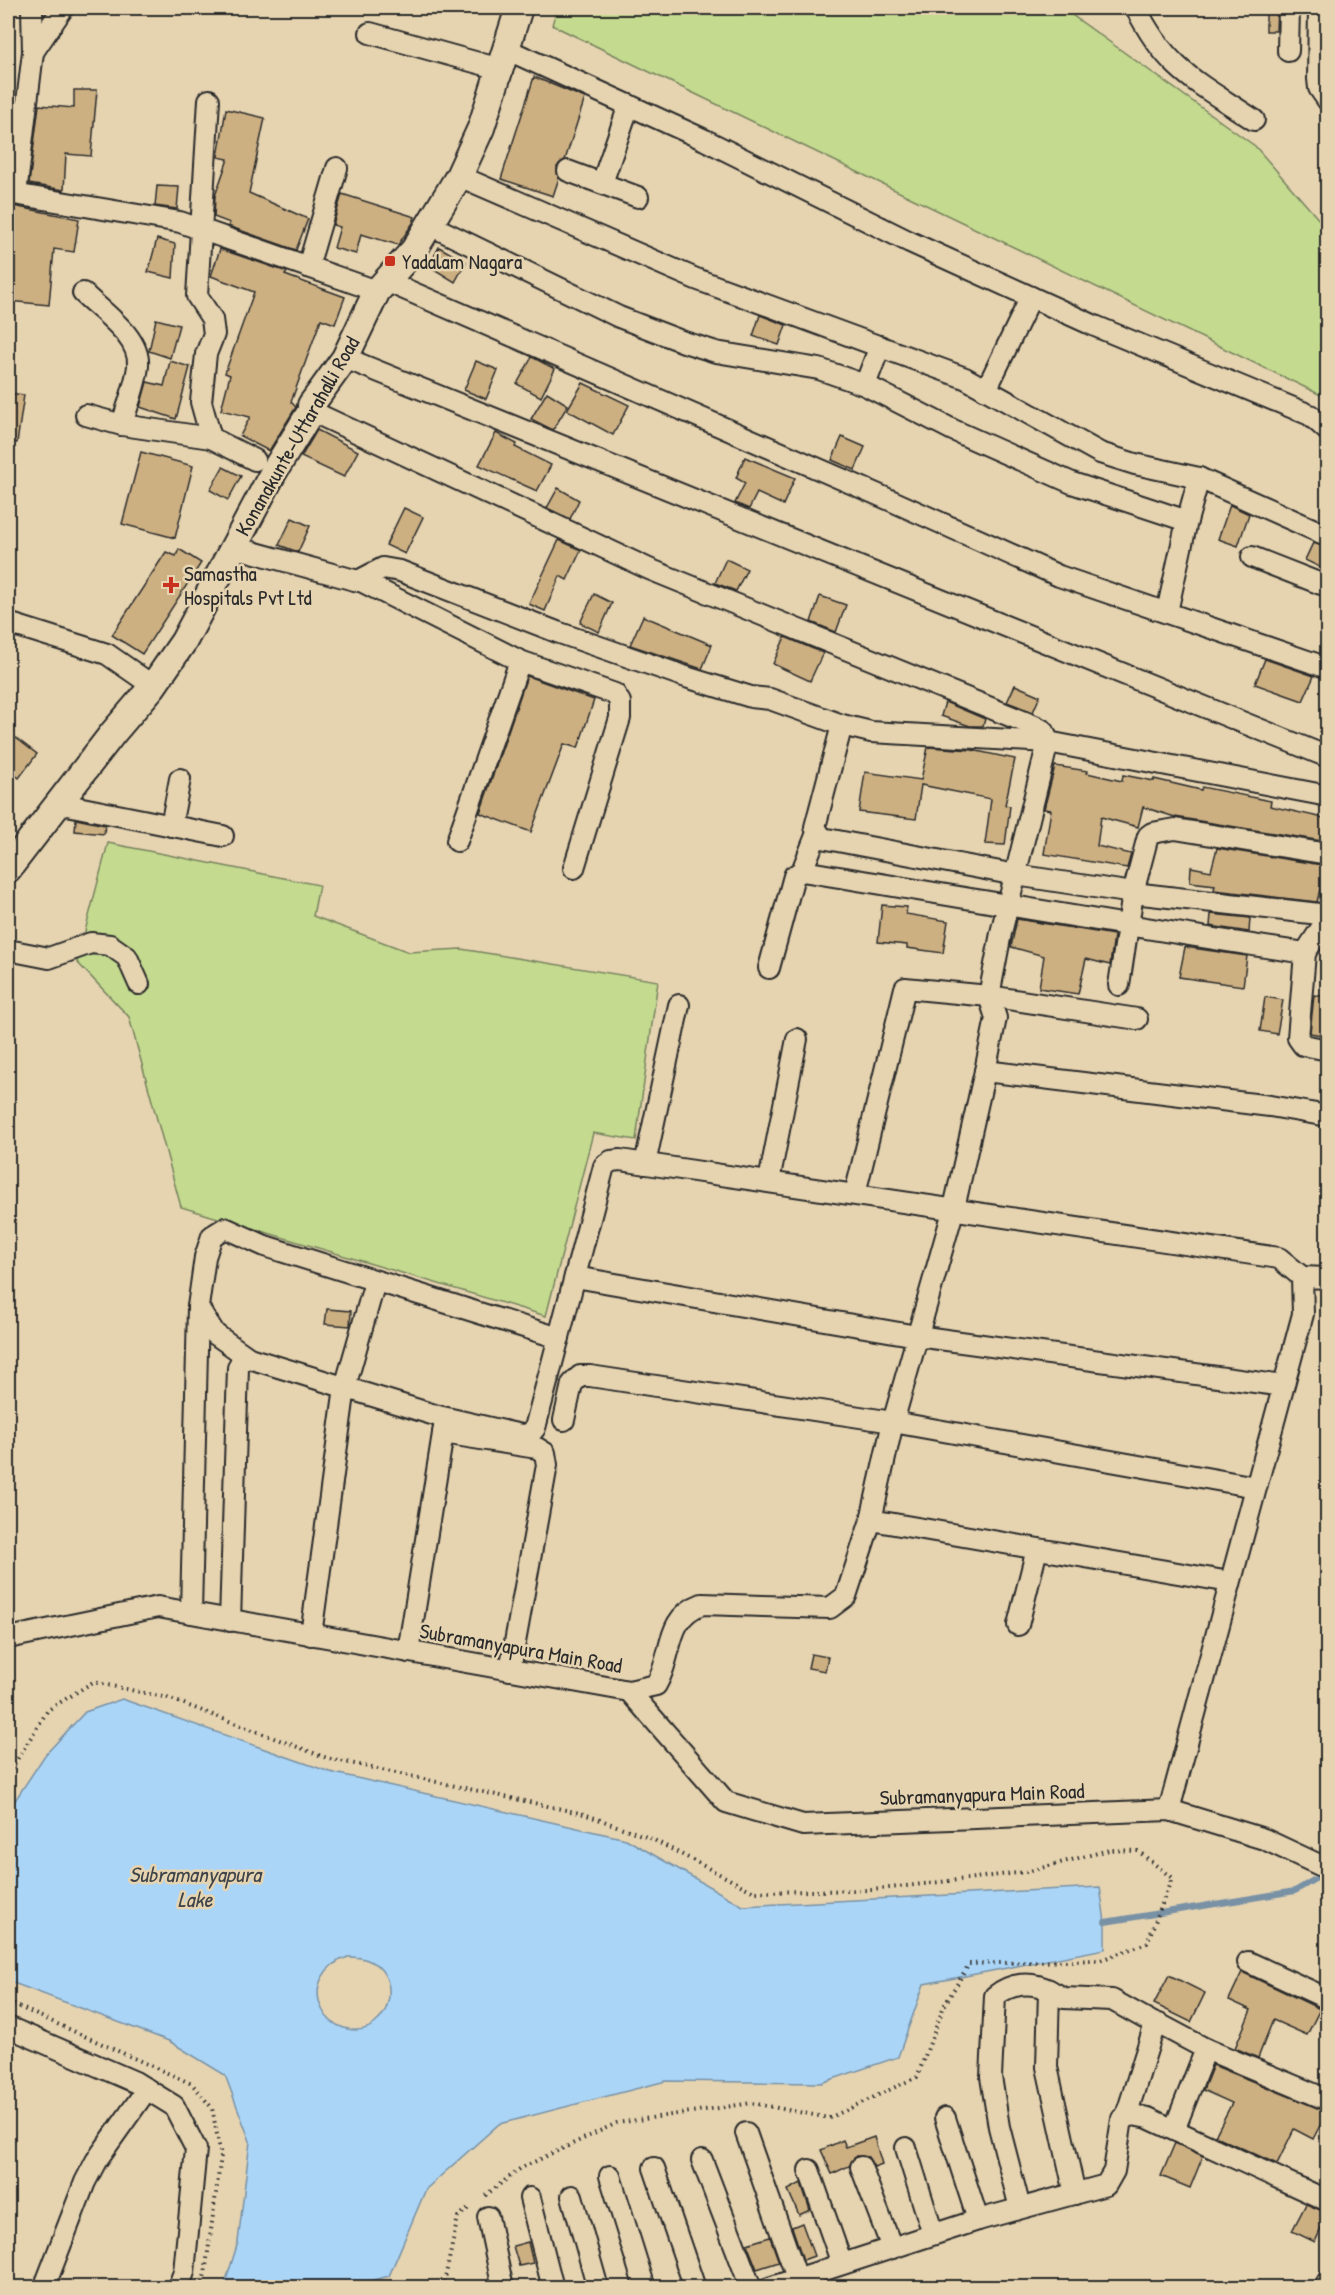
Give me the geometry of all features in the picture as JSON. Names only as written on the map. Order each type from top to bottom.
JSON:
[{"type":"main road","name":"Konanakunte-Uttarahalli Road","points":[[8,869],[57,803],[153,686],[184,641],[273,473],[311,411],[311,405],[345,358],[381,286],[414,250],[459,176],[481,128],[519,8]]},
{"type":"street","points":[[32,8],[33,52],[12,193],[180,222],[308,267],[381,286],[890,500],[1059,576],[1328,668]]},
{"type":"street","points":[[33,52],[63,8]]},
{"type":"street","points":[[1136,8],[1168,59],[1193,81],[1254,120]]},
{"type":"street","points":[[1288,51],[1290,8]]},
{"type":"street","points":[[1319,8],[1318,79],[1328,101]]},
{"type":"street","points":[[370,33],[503,59],[629,105],[705,140],[910,242],[1031,297],[1310,415],[1328,431]]},
{"type":"street","points":[[209,100],[203,230],[197,296],[212,319],[214,334],[206,354],[201,402],[211,438]]},
{"type":"street","points":[[602,183],[629,105]]},
{"type":"street","points":[[308,267],[337,168]]},
{"type":"street","points":[[568,171],[638,197]]},
{"type":"street","points":[[459,176],[696,279],[965,378],[1101,453],[1135,464],[1199,478],[1328,536]]},
{"type":"street","points":[[430,225],[619,317],[716,352],[819,369],[865,385],[953,430],[1072,483],[1187,521]]},
{"type":"street","points":[[83,293],[128,337],[137,352],[138,366],[122,425]]},
{"type":"street","points":[[986,390],[1031,297]]},
{"type":"street","points":[[865,385],[880,346]]},
{"type":"street","points":[[345,358],[1328,757]]},
{"type":"street","points":[[311,411],[649,569],[1035,726],[1044,731],[1048,742],[1010,904],[1001,933],[989,996],[996,1018],[954,1208],[893,1422],[871,1520],[846,1596],[830,1608],[702,1604],[688,1609],[676,1623],[663,1672],[656,1685],[629,1691]]},
{"type":"street","points":[[86,415],[122,425],[211,438],[255,460]]},
{"type":"street","points":[[1167,612],[1199,478]]},
{"type":"street","points":[[234,547],[361,581],[520,661],[615,694],[620,702],[620,718],[574,868]]},
{"type":"street","points":[[1252,557],[1321,584],[1328,583]]},
{"type":"street","points":[[361,581],[383,568],[400,571],[579,639],[740,694],[770,699],[842,725],[871,732],[1048,742],[1328,796]]},
{"type":"street","points":[[8,623],[107,654],[153,686]]},
{"type":"street","points":[[457,841],[520,661]]},
{"type":"street","points":[[842,725],[814,827],[822,838],[1016,875],[1133,893],[1328,917],[1305,952],[1298,1038],[1303,1045],[1328,1050]]},
{"type":"street","points":[[171,825],[180,779]]},
{"type":"street","points":[[57,803],[223,836]]},
{"type":"street","points":[[1119,985],[1130,927],[1133,893],[1148,836],[1152,833],[1174,829],[1328,854]]},
{"type":"street","points":[[769,969],[794,876],[802,871],[817,833]]},
{"type":"street","points":[[802,871],[1010,904],[1130,927],[1305,952]]},
{"type":"street","points":[[8,950],[49,958],[91,943],[110,945],[127,957],[139,984]]},
{"type":"street","points":[[855,1194],[905,988],[989,996],[1137,1019]]},
{"type":"street","points":[[645,1164],[679,1005]]},
{"type":"street","points":[[770,1181],[797,1039]]},
{"type":"street","points":[[986,1071],[1270,1106],[1328,1116]]},
{"type":"street","points":[[444,1425],[521,1435],[530,1434],[535,1428],[604,1166],[611,1161],[620,1160],[770,1181],[1279,1258],[1302,1277],[1328,1278]]},
{"type":"street","points":[[190,1613],[198,1307],[205,1257],[212,1236],[225,1228],[265,1246],[559,1338]]},
{"type":"street","points":[[575,1277],[916,1336],[1283,1386]]},
{"type":"street","points":[[1168,1810],[1303,1314],[1302,1277]]},
{"type":"street","points":[[311,1635],[345,1388],[375,1282]]},
{"type":"street","points":[[198,1307],[215,1334],[249,1358],[345,1388],[444,1425],[537,1448],[545,1454],[547,1465],[510,1670]]},
{"type":"street","points":[[230,1621],[238,1368],[241,1361],[249,1358]]},
{"type":"street","points":[[564,1420],[572,1384],[580,1376],[590,1376],[893,1422],[1256,1487]]},
{"type":"street","points":[[408,1652],[444,1425]]},
{"type":"street","points":[[871,1520],[1230,1582]]},
{"type":"street","points":[[1018,1625],[1037,1549]]},
{"type":"street","name":"Subramanyapura Main Road","points":[[8,1638],[158,1607],[629,1691],[726,1802],[803,1825],[1168,1810],[1264,1839],[1328,1869]]},
{"type":"street","points":[[1248,1962],[1328,1999]]},
{"type":"street","points":[[1020,2208],[999,2127],[991,2077],[994,1996],[1002,1990],[1022,1984],[1049,1990],[1064,1998],[1112,2000],[1206,2049],[1328,2100]]},
{"type":"street","points":[[1049,1990],[1047,2067],[1075,2194]]},
{"type":"street","points":[[769,2288],[978,2220],[1106,2185],[1113,2170],[1122,2119],[1126,2116],[1155,2024]]},
{"type":"street","points":[[8,2026],[147,2089],[174,2106],[196,2150],[184,2272],[178,2288]]},
{"type":"street","points":[[1174,2130],[1206,2049]]},
{"type":"street","points":[[44,2288],[85,2182],[96,2161],[147,2089]]},
{"type":"street","points":[[1126,2116],[1148,2118],[1328,2201]]},
{"type":"street","points":[[945,2118],[978,2220]]},
{"type":"street","points":[[746,2133],[797,2278]]},
{"type":"street","points":[[906,2148],[933,2234]]},
{"type":"street","points":[[702,2160],[751,2288]]},
{"type":"street","points":[[861,2167],[892,2248]]},
{"type":"street","points":[[654,2168],[694,2288]]},
{"type":"street","points":[[809,2170],[842,2264]]},
{"type":"street","points":[[610,2176],[645,2288]]},
{"type":"street","points":[[572,2196],[598,2288]]},
{"type":"street","points":[[530,2198],[553,2288]]},
{"type":"street","points":[[488,2217],[503,2288]]},
{"type":"street","points":[[1324,2288],[1328,2281]]},
{"type":"path","points":[[8,1774],[48,1710],[93,1682],[168,1698],[327,1758],[584,1814],[650,1838],[754,1892],[872,1890],[1014,1874],[1109,1850],[1138,1851],[1173,1878],[1148,1943],[1101,1960],[969,1964],[944,2006],[917,2077],[829,2118],[752,2103],[617,2123],[520,2168],[458,2217],[442,2288]]},
{"type":"green space","points":[[557,8],[1062,8],[1255,146],[1327,229],[1327,398],[552,25]]},
{"type":"green space","points":[[108,843],[319,885],[313,916],[409,952],[461,949],[658,981],[636,1140],[593,1133],[546,1316],[181,1207],[129,1017],[77,962]]},
{"type":"water","name":"Subramanyapura Lake","points":[[122,1699],[330,1772],[626,1839],[743,1906],[1100,1887],[1105,1922],[1105,1949],[924,1984],[898,2057],[821,2083],[666,2081],[499,2124],[426,2189],[389,2276],[349,2287],[224,2287],[238,2242],[250,2141],[225,2075],[169,2041],[8,1981],[8,1811],[45,1755],[85,1712]],"holes":[[[348,1957],[368,1960],[381,1970],[388,1983],[389,1998],[384,2012],[375,2024],[361,2030],[341,2027],[327,2017],[323,2011],[319,2002],[319,1985],[327,1971],[340,1960]]]},
{"type":"building","points":[[1266,8],[1277,8],[1276,31],[1266,31]]},
{"type":"building","points":[[534,77],[585,98],[565,160],[557,167],[559,178],[553,196],[501,179]]},
{"type":"building","points":[[74,90],[97,90],[91,156],[66,154],[64,190],[29,184],[39,105],[74,108]]},
{"type":"building","points":[[226,109],[265,118],[249,193],[308,219],[296,250],[228,226],[230,223],[214,217],[215,196],[228,159],[218,157]]},
{"type":"building","points":[[157,186],[179,187],[177,209],[155,206]]},
{"type":"building","points":[[342,194],[415,217],[413,223],[398,245],[361,234],[356,254],[334,248],[340,227],[333,225]]},
{"type":"building","points":[[8,205],[79,219],[74,252],[54,249],[49,305],[8,301]]},
{"type":"building","points":[[157,239],[175,244],[173,278],[148,272]]},
{"type":"building","points":[[439,247],[466,262],[455,282],[429,266]]},
{"type":"building","points":[[220,249],[287,272],[285,275],[345,297],[335,324],[321,319],[291,402],[296,407],[269,451],[240,436],[250,417],[221,410],[230,375],[225,373],[254,292],[211,276]]},
{"type":"building","points":[[760,315],[786,325],[779,345],[753,336]]},
{"type":"building","points":[[156,319],[179,325],[170,358],[149,351]]},
{"type":"building","points":[[532,357],[555,369],[541,397],[517,384]]},
{"type":"building","points":[[170,361],[190,367],[176,419],[140,407],[147,382],[164,386]]},
{"type":"building","points":[[476,361],[498,370],[486,399],[464,390]]},
{"type":"building","points":[[583,383],[629,405],[613,435],[567,410]]},
{"type":"building","points":[[547,392],[568,405],[553,430],[531,419]]},
{"type":"building","points":[[8,393],[24,395],[17,443],[8,442]]},
{"type":"building","points":[[317,430],[358,451],[344,477],[301,457]]},
{"type":"building","points":[[496,433],[517,444],[515,447],[551,465],[537,491],[479,465]]},
{"type":"building","points":[[842,437],[865,447],[855,470],[832,460]]},
{"type":"building","points":[[141,452],[193,466],[175,538],[122,524]]},
{"type":"building","points":[[745,457],[795,478],[783,505],[757,493],[749,509],[735,503],[745,483],[736,478]]},
{"type":"building","points":[[223,467],[241,476],[228,500],[210,490]]},
{"type":"building","points":[[558,488],[579,500],[570,519],[547,508]]},
{"type":"building","points":[[1230,505],[1249,514],[1238,546],[1218,539]]},
{"type":"building","points":[[404,508],[423,517],[405,554],[386,545]]},
{"type":"building","points":[[292,518],[310,526],[298,552],[279,545]]},
{"type":"building","points":[[559,540],[581,550],[567,580],[560,576],[545,611],[529,604]]},
{"type":"building","points":[[1313,543],[1328,548],[1328,571],[1305,560]]},
{"type":"building","points":[[179,549],[201,563],[142,654],[112,635],[166,552],[176,556]]},
{"type":"building","points":[[726,559],[747,569],[736,591],[715,583]]},
{"type":"building","points":[[594,594],[612,603],[599,632],[580,623]]},
{"type":"building","points":[[820,596],[846,605],[836,632],[811,622]]},
{"type":"building","points":[[643,616],[712,645],[702,669],[630,645]]},
{"type":"building","points":[[785,637],[823,653],[810,681],[773,664]]},
{"type":"building","points":[[1265,659],[1314,676],[1303,701],[1255,684]]},
{"type":"building","points":[[527,676],[594,700],[578,748],[564,744],[531,832],[480,813]]},
{"type":"building","points":[[1015,685],[1040,696],[1033,712],[1007,702]]},
{"type":"building","points":[[945,702],[985,719],[983,726],[970,726],[941,716]]},
{"type":"building","points":[[8,732],[37,754],[19,778],[8,769]]},
{"type":"building","points":[[928,747],[972,750],[1015,759],[1005,805],[1010,806],[1005,845],[985,844],[991,799],[921,785],[916,819],[859,812],[865,772],[921,780]]},
{"type":"building","points":[[1055,766],[1088,771],[1087,773],[1122,781],[1123,775],[1154,781],[1154,779],[1201,790],[1202,787],[1271,801],[1270,806],[1328,819],[1328,842],[1175,817],[1143,807],[1138,827],[1101,817],[1097,846],[1131,854],[1127,868],[1044,854],[1051,810],[1044,809]]},
{"type":"building","points":[[76,819],[105,825],[104,834],[75,831]]},
{"type":"building","points":[[1217,848],[1328,866],[1328,877],[1323,876],[1317,902],[1214,890],[1215,885],[1190,882],[1191,867],[1211,871]]},
{"type":"building","points":[[882,905],[907,907],[906,914],[948,921],[943,953],[907,948],[907,945],[878,942]]},
{"type":"building","points":[[1211,914],[1250,918],[1249,932],[1210,926]]},
{"type":"building","points":[[1017,919],[1114,935],[1110,965],[1086,959],[1078,994],[1039,988],[1044,956],[1011,947]]},
{"type":"building","points":[[1185,947],[1247,956],[1243,986],[1179,977]]},
{"type":"building","points":[[1314,995],[1328,997],[1328,1036],[1310,1033]]},
{"type":"building","points":[[1265,997],[1283,1000],[1277,1034],[1260,1031]]},
{"type":"building","points":[[327,1309],[351,1311],[350,1326],[325,1324]]},
{"type":"building","points":[[811,1654],[828,1657],[825,1671],[808,1668]]},
{"type":"building","points":[[1242,1972],[1320,2009],[1307,2035],[1273,2020],[1258,2058],[1235,2048],[1251,2010],[1229,2000]]},
{"type":"building","points":[[1169,1975],[1205,1993],[1191,2022],[1154,2004]]},
{"type":"building","points":[[1213,2065],[1327,2112],[1313,2139],[1294,2129],[1277,2164],[1215,2136],[1232,2103],[1203,2090]]},
{"type":"building","points":[[874,2137],[882,2164],[874,2167],[868,2157],[857,2156],[849,2166],[832,2174],[821,2150],[843,2140],[846,2147]]},
{"type":"building","points":[[1175,2143],[1203,2156],[1190,2188],[1161,2176]]},
{"type":"building","points":[[801,2183],[810,2210],[799,2215],[788,2190]]},
{"type":"building","points":[[1306,2204],[1328,2213],[1315,2242],[1292,2231]]},
{"type":"building","points":[[802,2223],[814,2256],[803,2260],[792,2227]]},
{"type":"building","points":[[770,2237],[779,2262],[757,2269],[747,2244]]},
{"type":"building","points":[[528,2242],[533,2263],[519,2266],[513,2246]]},
{"type":"waterway","points":[[1105,1922],[1295,1891],[1325,1873]]},
{"type":"place","name":"Yadalam Nagara","points":[[390,261]]},
{"type":"place","name":"Samastha Hospitals Pvt Ltd","points":[[171,585]]}]
